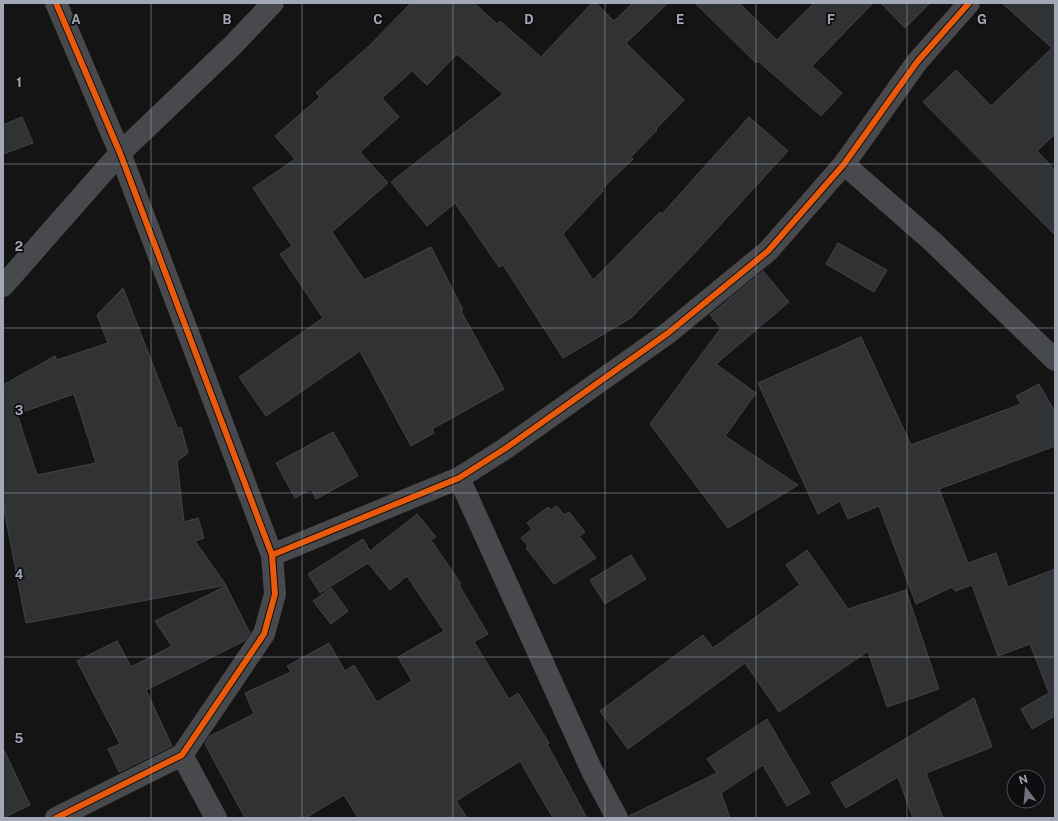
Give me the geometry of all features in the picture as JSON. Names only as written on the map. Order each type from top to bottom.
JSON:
[{"type":"street","points":[[56,3],[120,153],[272,555],[275,594],[264,634],[182,755],[56,818]]},
{"type":"street","points":[[3,286],[120,153],[231,48],[273,3]]},
{"type":"street","points":[[272,555],[458,478],[506,448],[668,333],[692,314],[768,251],[844,164],[917,62],[969,3]]},
{"type":"street","points":[[844,164],[933,242],[1055,360]]},
{"type":"street","points":[[458,478],[592,771],[617,818]]},
{"type":"street","points":[[182,755],[216,818]]},
{"type":"building","points":[[411,3],[474,3],[497,24],[500,21],[541,57],[592,3],[596,3],[614,21],[633,3],[668,3],[626,43],[684,100],[631,157],[633,159],[602,189],[603,191],[563,234],[593,280],[660,212],[662,214],[749,117],[788,151],[691,257],[631,318],[563,358],[503,265],[499,267],[455,203],[427,226],[391,182],[503,94],[457,54],[427,85],[412,71],[382,98],[399,117],[360,152],[388,183],[332,232],[364,280],[431,247],[463,310],[461,311],[504,389],[432,429],[434,433],[411,446],[360,351],[266,416],[239,377],[323,318],[280,254],[292,246],[253,188],[295,159],[275,136],[320,97],[316,93],[369,46]]},
{"type":"building","points":[[695,3],[739,3],[777,40],[814,3],[873,3],[812,66],[842,93],[821,116],[758,61],[756,63]]},
{"type":"building","points":[[881,3],[930,3],[905,28]]},
{"type":"building","points":[[1002,3],[1055,3],[1055,134],[1037,151],[1055,170],[1055,235],[923,102],[956,70],[991,106],[1052,48]]},
{"type":"building","points":[[22,117],[33,143],[3,154],[3,125]]},
{"type":"building","points":[[838,243],[887,270],[874,292],[826,264]]},
{"type":"building","points":[[763,271],[789,302],[716,364],[756,393],[725,436],[798,485],[728,528],[650,424],[721,328],[710,315]]},
{"type":"building","points":[[123,288],[178,429],[181,427],[188,453],[177,461],[184,522],[198,518],[204,538],[195,541],[226,585],[26,623],[3,504],[3,385],[55,356],[57,360],[108,343],[97,315]],"holes":[[[74,394],[96,463],[37,475],[17,414]]]},
{"type":"building","points":[[861,337],[911,445],[1021,404],[1016,396],[1039,384],[1055,412],[1055,446],[939,489],[968,563],[996,553],[1008,587],[1055,569],[1055,716],[1032,729],[1021,709],[1049,693],[1030,644],[998,656],[972,585],[955,591],[952,587],[916,604],[879,506],[848,519],[840,501],[818,514],[758,383]]},
{"type":"building","points":[[333,432],[358,476],[316,499],[311,489],[295,498],[276,463]]},
{"type":"building","points":[[557,506],[564,515],[569,512],[585,532],[579,536],[596,558],[554,584],[526,548],[528,546],[521,538],[532,529],[527,523],[548,507],[551,510]]},
{"type":"building","points":[[417,514],[436,537],[431,540],[461,584],[459,585],[488,634],[474,642],[509,699],[518,693],[549,743],[547,744],[587,818],[553,818],[520,761],[456,801],[467,818],[358,818],[344,795],[305,818],[245,818],[205,744],[210,736],[254,714],[245,693],[291,672],[287,666],[329,643],[345,671],[354,665],[377,702],[412,681],[398,657],[444,631],[407,576],[390,590],[368,563],[320,593],[308,574],[363,539],[370,551]]},
{"type":"building","points":[[807,550],[848,609],[906,590],[939,689],[887,707],[868,651],[779,712],[745,663],[628,749],[600,711],[703,635],[713,648],[800,585],[786,565]]},
{"type":"building","points":[[631,555],[646,579],[605,604],[590,580]]},
{"type":"building","points":[[226,586],[250,633],[244,641],[146,690],[172,746],[119,772],[108,749],[120,744],[77,661],[117,641],[131,667],[172,646],[155,621]]},
{"type":"building","points":[[331,588],[348,611],[331,624],[313,601]]},
{"type":"building","points":[[974,698],[992,747],[926,773],[943,818],[913,818],[898,777],[846,808],[831,783]]},
{"type":"building","points":[[767,719],[810,793],[787,806],[763,765],[721,793],[730,818],[629,818],[629,816],[717,773],[707,759]]},
{"type":"building","points":[[3,748],[30,805],[3,818]]},
{"type":"cycle path","points":[[56,3],[120,153],[272,555],[275,594],[264,634],[182,755],[56,818]]},
{"type":"cycle path","points":[[272,555],[459,478],[506,448],[668,333],[768,251],[844,164],[917,62],[969,3]]}]
